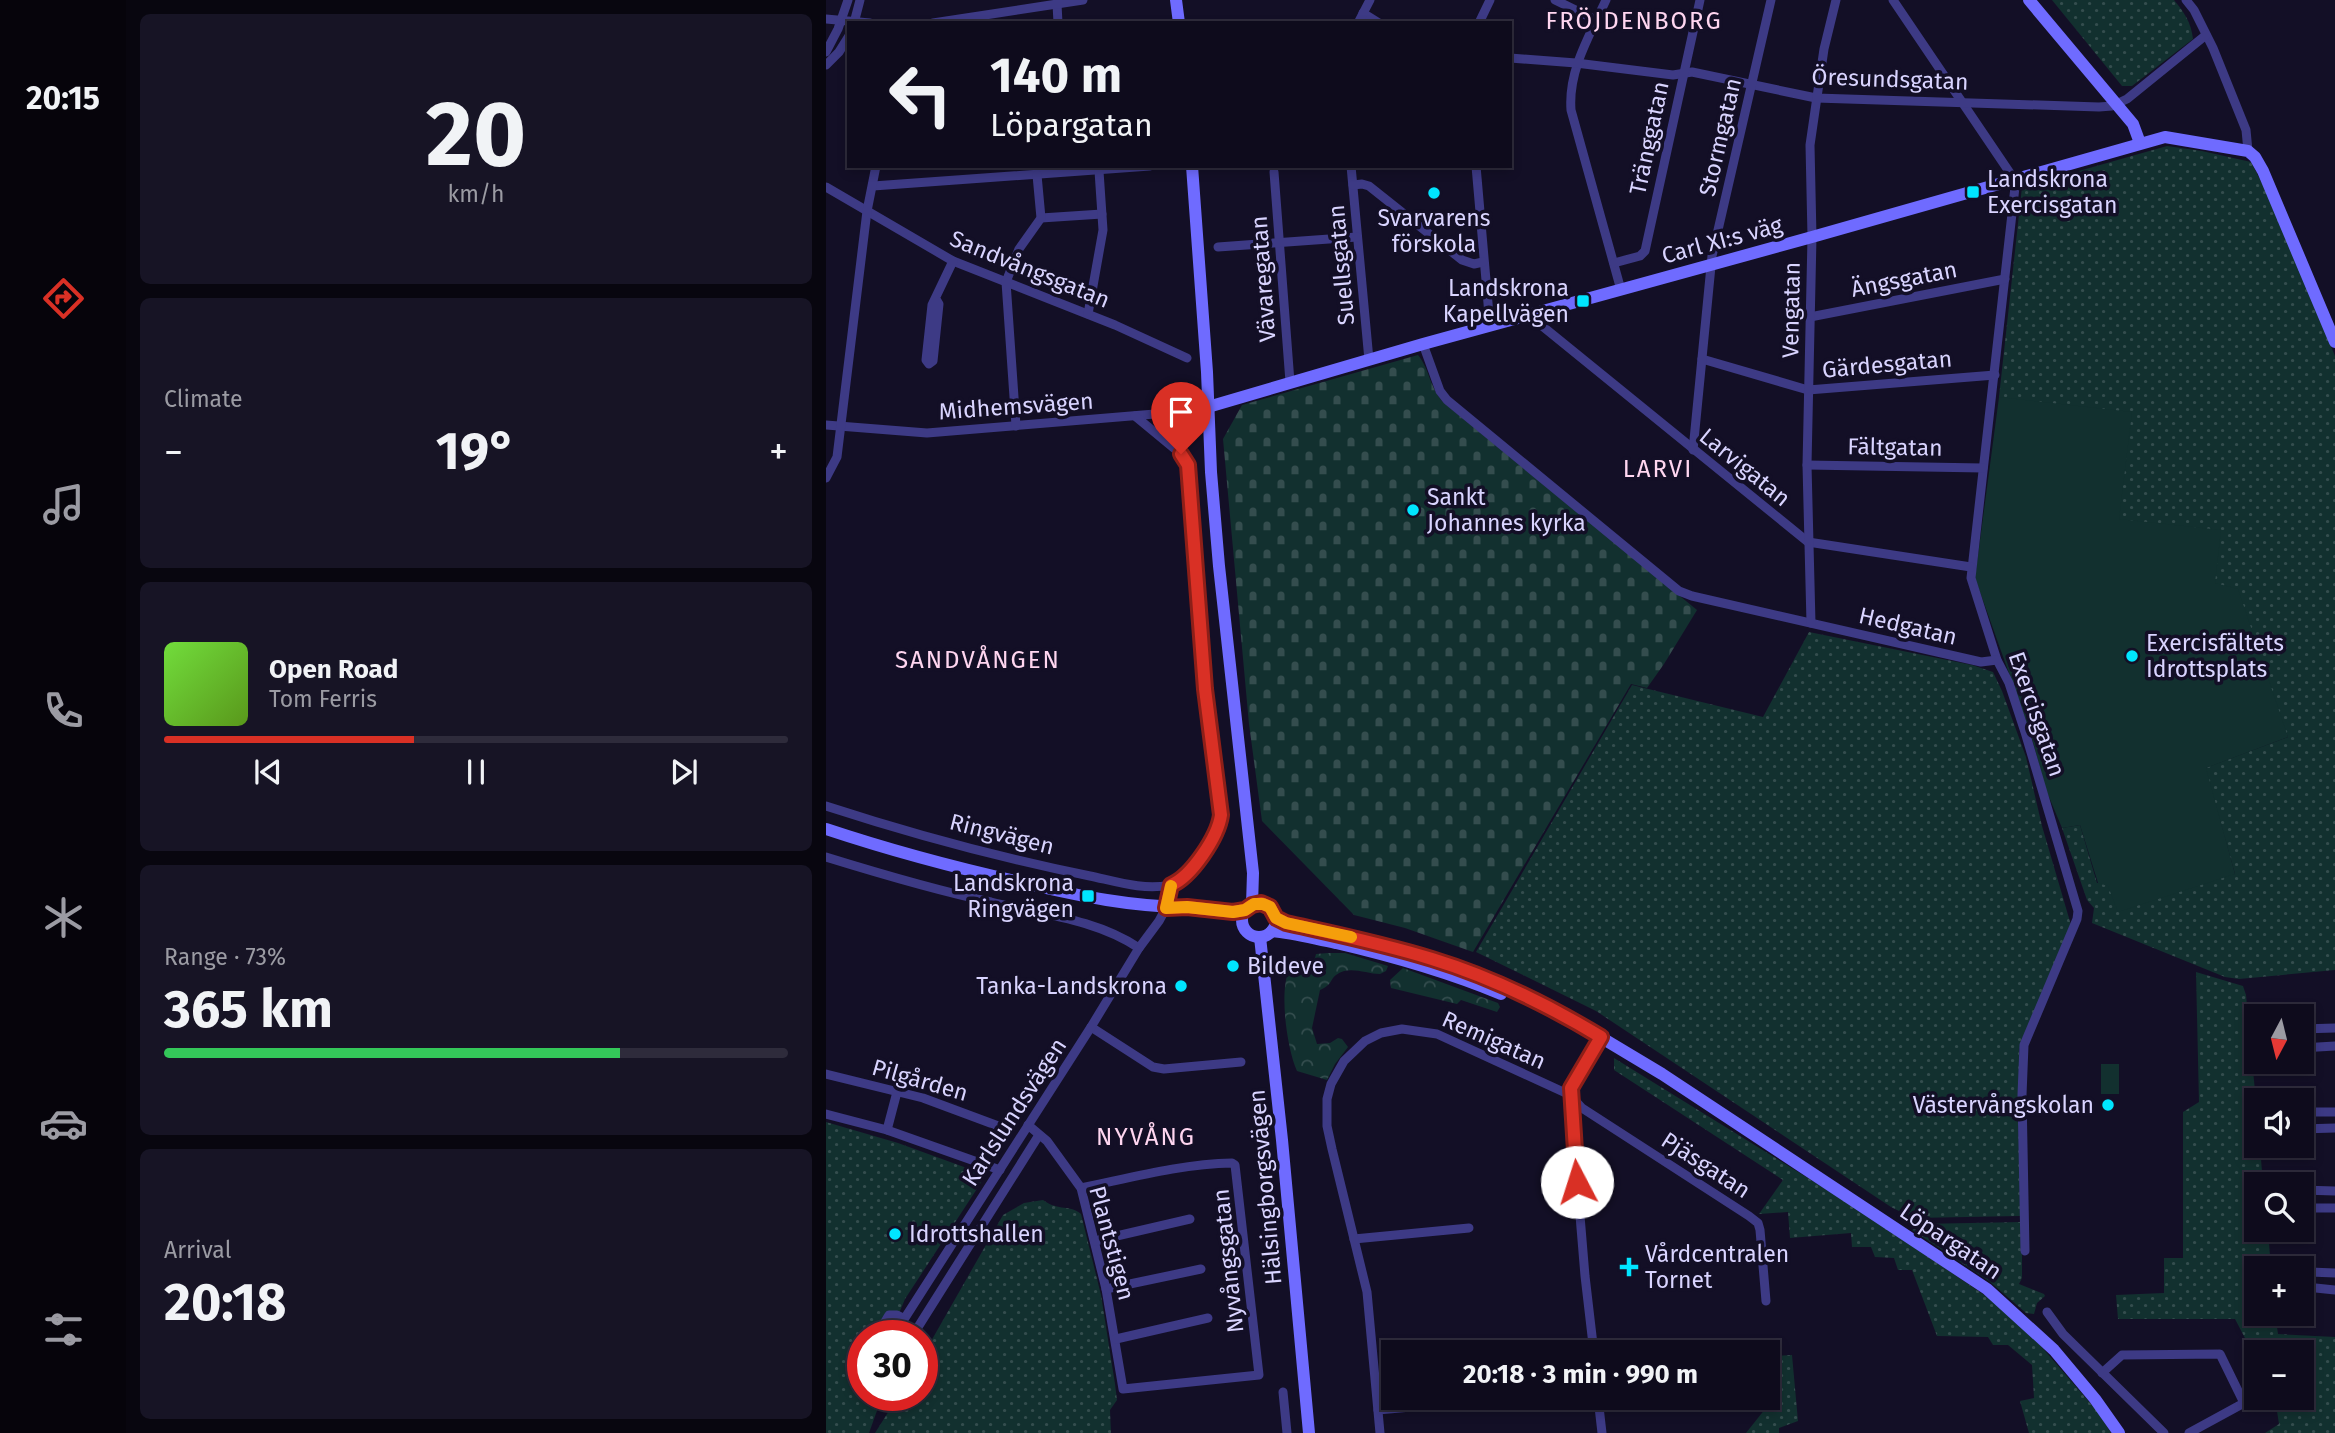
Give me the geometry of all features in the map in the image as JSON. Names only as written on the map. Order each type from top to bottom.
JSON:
[{"type":"street","points":[[826,52],[848,0]]},
{"type":"street","points":[[854,21],[860,0]]},
{"type":"street","points":[[970,20],[1083,0]]},
{"type":"street","points":[[1176,0],[1179,21]]},
{"type":"street","points":[[1359,21],[1370,0]]},
{"type":"street","points":[[1480,21],[1490,0]]},
{"type":"street","points":[[1555,0],[1597,20]]},
{"type":"street","points":[[1606,0],[1577,62],[1570,94],[1571,110],[1621,290]]},
{"type":"street","name":"Tränggatan","points":[[1614,263],[1640,256],[1645,251],[1700,0]]},
{"type":"street","name":"Stormgatan","points":[[1693,450],[1711,265],[1771,0]]},
{"type":"street","name":"Vengatan","points":[[1811,623],[1807,465],[1812,237],[1810,145],[1816,98],[1836,0]]},
{"type":"street","points":[[1893,0],[2013,180]]},
{"type":"street","points":[[2029,0],[2118,104],[2133,124],[2140,144]]},
{"type":"street","points":[[2186,0],[2206,35],[2246,130],[2248,151],[2263,171],[2335,342]]},
{"type":"street","points":[[1057,4],[1058,21]]},
{"type":"street","points":[[1363,13],[1376,21]]},
{"type":"street","points":[[826,19],[847,21]]},
{"type":"street","points":[[2118,104],[2206,35]]},
{"type":"street","points":[[826,65],[847,39]]},
{"type":"street","name":"Öresundsgatan","points":[[1512,58],[1577,62],[1673,75],[1692,72],[1816,98],[2099,107],[2118,104]]},
{"type":"street","name":"Carl XI:s väg","points":[[1208,407],[1423,344],[2165,137],[2248,151]]},
{"type":"street","points":[[826,478],[837,457],[867,211],[876,168]]},
{"type":"street","points":[[981,168],[982,179]]},
{"type":"street","points":[[873,186],[1119,168]]},
{"type":"street","points":[[1192,168],[1220,580],[1253,873],[1254,906],[1242,925],[1250,935],[1266,934],[1276,918],[1272,909],[1254,906]]},
{"type":"street","name":"Suellsgatan","points":[[1351,168],[1369,360]]},
{"type":"street","points":[[1476,168],[1490,326]]},
{"type":"street","points":[[1088,314],[1103,230],[1099,171]]},
{"type":"street","name":"Vävaregatan","points":[[1274,172],[1290,382]]},
{"type":"street","points":[[1016,426],[1006,282],[1019,249],[1041,218],[1037,175]]},
{"type":"street","name":"Exercisgatan","points":[[2013,180],[2015,187],[1971,578],[1997,660],[2009,683],[2025,732],[2078,911],[2024,1045],[2022,1095],[2025,1251]]},
{"type":"street","points":[[1353,185],[1362,184],[1369,187],[1462,260],[1474,264],[1483,262]]},
{"type":"street","name":"Sandvångsgatan","points":[[826,187],[953,261],[1088,314],[1187,358]]},
{"type":"street","points":[[1041,218],[1102,214]]},
{"type":"street","points":[[1219,247],[1357,237]]},
{"type":"street","points":[[936,299],[939,304],[933,361],[929,364],[926,360],[932,304],[953,261]]},
{"type":"street","name":"Ängsgatan","points":[[1810,317],[2005,279]]},
{"type":"street","name":"Larvigatan","points":[[1533,314],[1536,321],[1808,542],[1971,567]]},
{"type":"street","name":"Hedgatan","points":[[1423,344],[1440,391],[1447,400],[1679,591],[1981,662],[1997,660]]},
{"type":"street","name":"Gärdesgatan","points":[[1702,359],[1808,390],[1994,375]]},
{"type":"street","name":"Midhemsvägen","points":[[826,425],[927,433],[1191,411],[1208,407]]},
{"type":"street","points":[[1135,416],[1181,454],[1188,465],[1205,689],[1221,815],[1219,828],[1190,870],[1182,881],[1171,885],[1166,908]]},
{"type":"street","name":"Fältgatan","points":[[1807,465],[1983,468]]},
{"type":"street","name":"Ringvägen","points":[[826,806],[940,841],[1065,871],[1149,886],[1171,885]]},
{"type":"street","name":"Ringvägen","points":[[826,830],[1005,879],[1120,902],[1233,912],[1254,906]]},
{"type":"street","points":[[826,857],[927,886],[1072,920],[1120,936],[1139,948]]},
{"type":"street","name":"Ringvägen","points":[[1166,908],[1186,915],[1232,920],[1242,925]]},
{"type":"street","name":"Karlslundsvägen","points":[[903,1318],[1166,908]]},
{"type":"street","name":"Löpargatan","points":[[1276,918],[1286,923],[1390,946],[1460,969],[1518,993],[1599,1040],[1712,1113],[1728,1119],[1949,1262],[2002,1301],[2070,1367],[2119,1433]]},
{"type":"street","name":"Löpargatan","points":[[1266,934],[1302,936],[1377,953],[1481,986],[1599,1040]]},
{"type":"street","name":"Hälsingborgsvägen","points":[[1266,934],[1309,1433]]},
{"type":"street","points":[[1091,1027],[1153,1067],[1164,1069],[1241,1062]]},
{"type":"street","points":[[2314,1029],[2335,1028]]},
{"type":"street","name":"Remigatan","points":[[1380,1433],[1367,1292],[1332,1149],[1326,1111],[1335,1074],[1365,1041],[1381,1033],[1392,1030],[1424,1031],[1450,1039],[1570,1095]]},
{"type":"street","points":[[1593,1340],[1570,1095],[1573,1081],[1599,1040]]},
{"type":"street","points":[[2314,1047],[2335,1046]]},
{"type":"street","name":"Pilgården","points":[[826,1074],[948,1106],[1002,1127]]},
{"type":"street","points":[[887,1130],[897,1091]]},
{"type":"street","name":"Pjäsgatan","points":[[1570,1095],[1582,1108],[1758,1223],[1766,1301]]},
{"type":"street","points":[[2314,1112],[2335,1112]]},
{"type":"street","points":[[826,1114],[887,1130],[1000,1170]]},
{"type":"street","name":"Plantstigen","points":[[1028,1125],[1047,1141],[1080,1188],[1106,1289],[1123,1389]]},
{"type":"street","points":[[2314,1129],[2335,1128]]},
{"type":"street","name":"Karlslundsvägen","points":[[922,1320],[1039,1135]]},
{"type":"street","name":"Nyvångsgatan","points":[[1080,1188],[1177,1168],[1221,1163],[1232,1163],[1237,1171],[1259,1375],[1123,1389]]},
{"type":"street","points":[[2314,1191],[2335,1191]]},
{"type":"street","points":[[986,1192],[998,1200]]},
{"type":"street","points":[[2314,1208],[2335,1208]]},
{"type":"street","points":[[1095,1241],[1189,1219]]},
{"type":"street","points":[[1354,1239],[1469,1228]]},
{"type":"street","points":[[1106,1289],[1201,1269]]},
{"type":"street","points":[[2335,1273],[2309,1272],[2305,1274],[2303,1283],[2310,1288],[2335,1290]]},
{"type":"street","points":[[2048,1312],[2063,1334],[2164,1433]]},
{"type":"street","points":[[886,1320],[889,1315],[903,1318]]},
{"type":"street","points":[[1116,1339],[1208,1318]]},
{"type":"street","points":[[2102,1373],[2122,1356],[2220,1354],[2244,1404],[2189,1433]]},
{"type":"street","points":[[1283,1392],[1287,1433]]},
{"type":"street","points":[[1599,1410],[1602,1433]]},
{"type":"green space","points":[[2052,0],[2174,0],[2191,27],[2193,39],[2132,86],[2122,86]]},
{"type":"green space","points":[[2167,146],[2251,162],[2268,195],[2335,356],[2335,970],[2239,979],[2225,977],[2092,923],[2094,908],[2087,900],[2062,828],[2080,825],[2097,883],[2235,874],[2205,768],[2288,737],[2215,583],[2119,519],[1999,397],[2022,187]]},
{"type":"green space","points":[[1418,355],[1444,403],[1697,610],[1647,688],[1631,684],[1473,952],[1405,928],[1354,915],[1262,821],[1249,724],[1223,439],[1242,405]]},
{"type":"green space","name":"Exercisfältets Idrottsplats","points":[[1999,397],[2132,412],[2119,519],[2221,530],[2215,583],[2238,589],[2288,737],[2206,768],[2235,874],[2118,912],[2108,886],[2098,883],[2080,825],[2062,828],[2046,790],[2031,735],[1975,578]]},
{"type":"green space","points":[[1809,632],[1972,665],[1993,672],[2026,757],[2042,826],[2071,925],[2019,1050],[2020,1216],[1913,1218],[1891,1207],[1596,1011],[1476,952],[1632,685],[1763,717]]},
{"type":"green space","points":[[1345,953],[1388,966],[1386,971],[1380,974],[1352,970],[1341,972],[1320,990],[1312,1028],[1317,1044],[1330,1043],[1338,1038],[1348,1047],[1327,1080],[1297,1071],[1287,1035],[1284,1006],[1289,970],[1304,960],[1309,962],[1316,954]]},
{"type":"green space","points":[[1403,968],[1498,1003],[1500,1007],[1497,1012],[1461,1000],[1457,1004],[1391,988],[1390,980]]},
{"type":"green space","points":[[2196,972],[2243,986],[2246,995],[2244,1074],[2253,1074],[2255,1088],[2244,1088],[2244,1158],[2261,1158],[2262,1172],[2244,1172],[2244,1242],[2269,1242],[2270,1256],[2244,1256],[2244,1326],[2277,1326],[2278,1334],[2335,1337],[2335,1433],[2265,1433],[2279,1424],[2277,1410],[2314,1410],[2314,1340],[2246,1340],[2235,1319],[2118,1319],[2116,1295],[2164,1293],[2164,1258],[2183,1258],[2183,1112],[2199,1102]]},
{"type":"green space","points":[[1614,1058],[1853,1206],[1996,1303],[2040,1345],[2097,1411],[2111,1433],[2029,1433],[2020,1401],[2034,1398],[2032,1365],[2008,1345],[1993,1345],[1988,1337],[1937,1336],[1912,1270],[1898,1270],[1894,1258],[1875,1257],[1871,1247],[1852,1247],[1851,1233],[1790,1238],[1788,1212],[1759,1214],[1783,1180],[1614,1070]]},
{"type":"green space","points":[[2101,1064],[2119,1064],[2119,1094],[2101,1094]]},
{"type":"green space","points":[[826,1122],[898,1143],[986,1175],[905,1299],[896,1320],[847,1320],[847,1411],[877,1411],[869,1433],[826,1433]]},
{"type":"green space","points":[[1043,1200],[1081,1214],[1101,1295],[1115,1384],[1117,1400],[1110,1410],[1111,1433],[875,1433],[889,1411],[938,1411],[938,1329],[1003,1215],[1024,1203]]},
{"type":"green space","points":[[2022,1222],[2022,1278],[2019,1284],[2045,1296],[2037,1303],[2034,1314],[2026,1313],[1989,1281],[1912,1230],[1919,1224]]},
{"type":"green space","points":[[1792,1355],[1798,1421],[1779,1428],[1779,1433],[1746,1433],[1764,1410],[1780,1410],[1780,1356]]},
{"type":"slow traffic","points":[[1171,886],[1166,908],[1187,907],[1233,912],[1245,910],[1254,904],[1263,904],[1270,907],[1276,918],[1286,923],[1351,937]]},
{"type":"place","name":"Landskrona Exercisgatan","points":[[1973,192]]},
{"type":"place","name":"Svarvarens förskola","points":[[1434,193]]},
{"type":"place","name":"Landskrona Kapellvägen","points":[[1583,301]]},
{"type":"place","name":"Sankt Johannes kyrka","points":[[1413,510]]},
{"type":"place","name":"Exercisfältets Idrottsplats","points":[[2132,656]]},
{"type":"place","name":"Landskrona Ringvägen","points":[[1088,896]]},
{"type":"place","name":"Bildeve","points":[[1233,966]]},
{"type":"place","name":"Tanka-Landskrona","points":[[1181,986]]},
{"type":"place","name":"Västervångskolan","points":[[2108,1105]]},
{"type":"place","name":"Idrottshallen","points":[[895,1234]]},
{"type":"place","name":"Vårdcentralen Tornet","points":[[1629,1267]]},
{"type":"district","name":"FRÖJDENBORG","points":[[1634,21]]},
{"type":"district","name":"LARVI","points":[[1658,469]]},
{"type":"district","name":"SANDVÅNGEN","points":[[978,660]]},
{"type":"district","name":"NYVÅNG","points":[[1146,1137]]},
{"type":"route","points":[[1181,454],[1188,465],[1205,689],[1221,815],[1219,828],[1190,870],[1182,881],[1171,885],[1166,908],[1187,907],[1233,912],[1245,910],[1254,904],[1263,904],[1270,907],[1276,918],[1286,923],[1390,946],[1483,978],[1543,1005],[1601,1037],[1571,1088],[1577,1182]]}]
